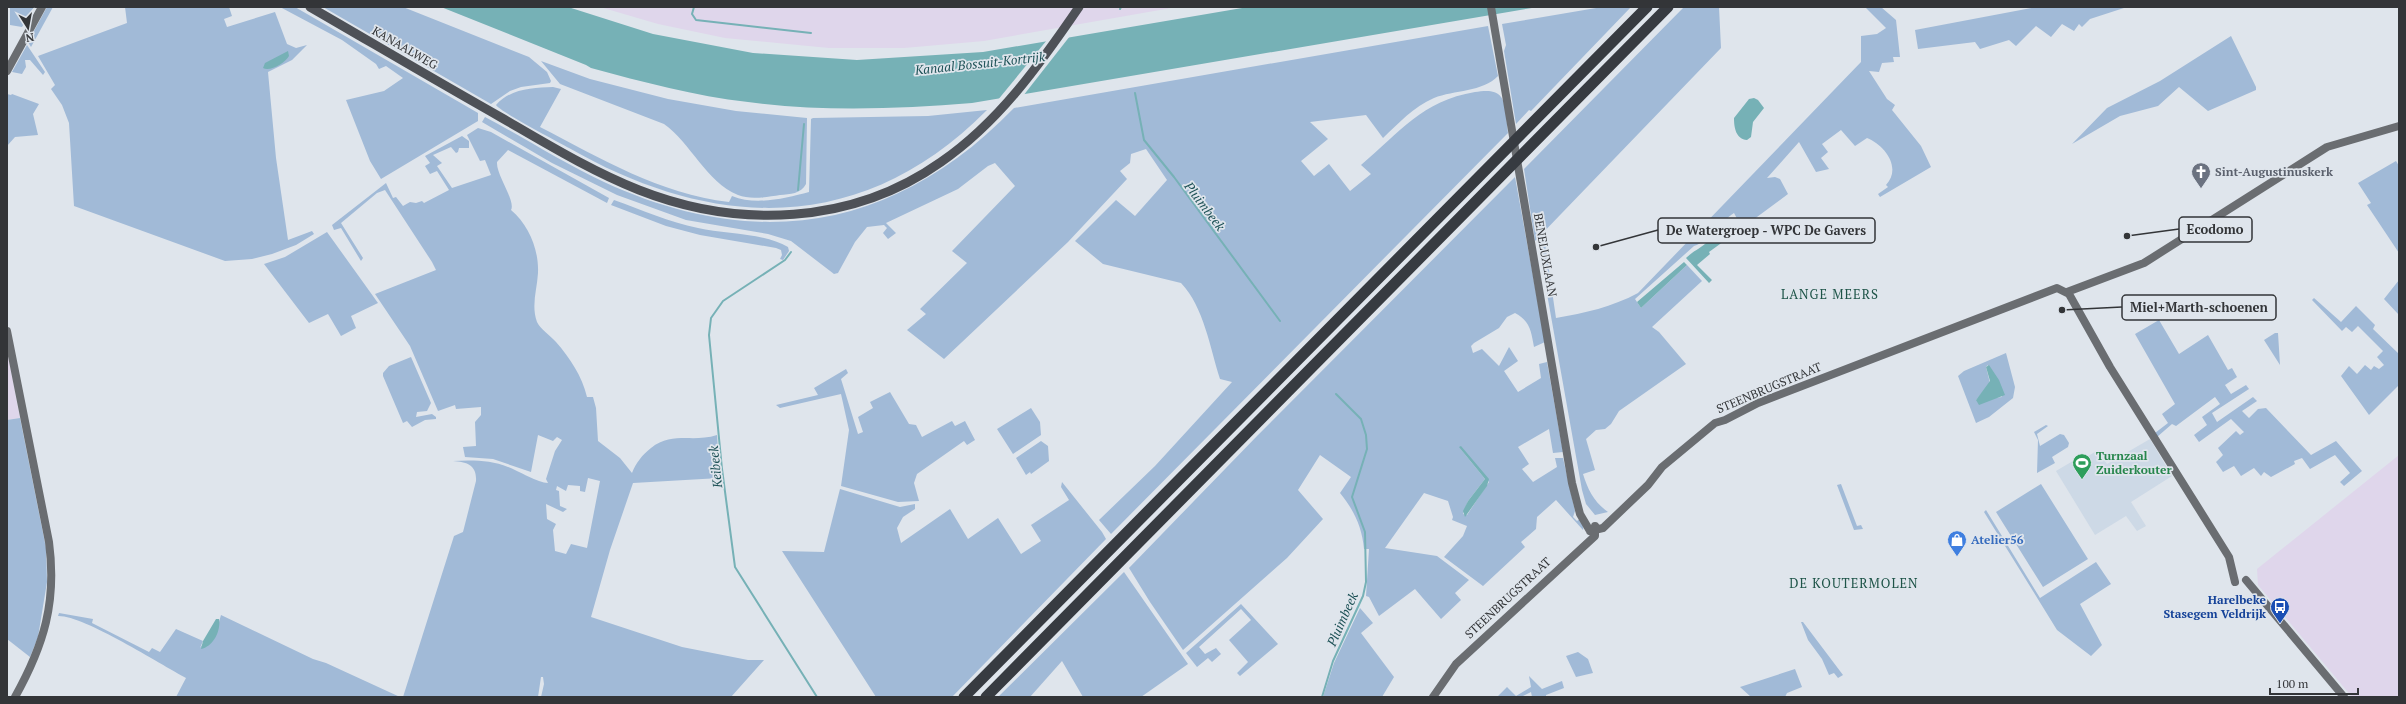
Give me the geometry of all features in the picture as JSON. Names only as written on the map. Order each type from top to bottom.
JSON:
[{"type":"highway","points":[[964,697],[1647,7]]},
{"type":"highway","points":[[986,697],[1668,7]]},
{"type":"main road","name":"KANAALWEG","points":[[310,7],[487,110],[587,166],[637,190],[705,210],[745,215],[811,213],[847,206],[882,195],[933,167],[982,128],[1018,90],[1079,7]]},
{"type":"street","points":[[7,71],[42,7]]},
{"type":"street","name":"BENELUXLAAN","points":[[1491,7],[1562,426],[1578,506],[1591,519],[1593,531]]},
{"type":"street","points":[[2235,582],[2229,557],[2110,367],[2067,292],[2144,263],[2327,147],[2399,126]]},
{"type":"street","name":"STEENBRUGSTRAAT","points":[[1434,697],[1456,664],[1595,536],[1593,531],[1603,528],[1648,485],[1662,467],[1715,424],[1765,400],[2052,289],[2060,288],[2067,292]]},
{"type":"street","points":[[7,331],[49,542],[52,576],[50,609],[42,642],[15,697]]},
{"type":"street","points":[[2246,580],[2344,697]]},
{"type":"shaded area","points":[[10,7],[34,7],[22,27],[10,25]]},
{"type":"shaded area","points":[[47,7],[53,7],[31,47],[28,42]]},
{"type":"shaded area","points":[[125,7],[229,7],[232,16],[224,19],[227,27],[275,12],[287,44],[296,48],[307,45],[292,60],[268,72],[276,158],[288,240],[312,231],[314,234],[296,245],[272,254],[252,259],[225,261],[74,206],[69,123],[62,105],[51,89],[55,85],[38,56],[127,23]]},
{"type":"shaded area","points":[[280,7],[295,7],[478,113],[478,121],[381,179],[370,161],[346,100],[384,91],[403,78],[386,66],[379,69],[376,64],[342,40]]},
{"type":"shaded area","points":[[323,7],[403,7],[529,57],[547,72],[551,81],[550,83],[521,87],[510,91],[491,104]]},
{"type":"shaded area","points":[[600,7],[1177,7],[984,41],[904,48],[829,48],[725,38],[658,24]]},
{"type":"shaded area","points":[[1602,7],[1631,7],[1531,111],[1529,110],[1516,124],[1504,51],[1506,45],[1502,24]]},
{"type":"shaded area","points":[[1684,7],[1719,7],[1721,48],[1535,241],[1524,169]]},
{"type":"shaded area","points":[[1865,7],[1881,7],[1896,20],[1900,57],[1893,57],[1894,62],[1882,63],[1879,72],[1869,71],[1887,99],[1895,105],[1892,110],[1921,146],[1931,167],[1880,197],[1878,194],[1888,187],[1886,185],[1891,178],[1892,165],[1885,151],[1874,141],[1867,138],[1855,146],[1841,130],[1822,144],[1828,152],[1821,158],[1829,169],[1816,172],[1799,142],[1767,178],[1775,177],[1780,179],[1788,194],[1742,228],[1734,213],[1710,236],[1700,244],[1694,246],[1635,299],[1641,308],[1687,265],[1702,281],[1652,327],[1659,332],[1686,364],[1619,411],[1611,424],[1605,429],[1596,430],[1586,439],[1595,470],[1583,474],[1592,495],[1608,512],[1595,515],[1586,504],[1582,490],[1539,249],[1545,243],[1556,318],[1598,309],[1638,293],[1861,62],[1861,36],[1877,34],[1886,28]]},
{"type":"shaded area","points":[[2037,7],[2127,7],[2090,19],[2082,27],[2079,24],[2074,31],[2062,24],[2051,37],[2036,26],[2016,46],[2009,40],[1980,49],[1975,42],[1918,49],[1915,30]]},
{"type":"shaded area","points":[[1488,26],[1498,76],[1492,81],[1476,88],[1442,95],[1426,102],[1407,116],[1383,138],[1366,115],[1310,122],[1328,139],[1301,161],[1314,176],[1329,164],[1350,191],[1371,174],[1361,165],[1400,130],[1426,110],[1456,96],[1486,91],[1499,94],[1504,104],[1508,133],[1111,534],[1099,520],[1155,466],[1232,382],[1220,379],[1201,316],[1189,293],[1181,283],[1103,264],[1075,241],[1116,200],[1135,216],[1167,180],[1146,149],[1131,154],[1130,163],[1120,171],[1127,179],[1068,242],[944,359],[907,330],[926,314],[920,309],[967,263],[952,251],[1015,186],[995,163],[988,166],[958,189],[886,223],[896,233],[888,239],[883,233],[887,228],[884,225],[867,227],[855,242],[838,273],[834,274],[791,241],[768,234],[686,220],[617,195],[552,163],[482,122],[485,117],[589,175],[661,204],[716,218],[770,222],[822,217],[873,204],[922,181],[969,149],[1014,108]]},
{"type":"shaded area","points":[[2231,36],[2256,87],[2256,90],[2208,111],[2179,87],[2158,106],[2120,116],[2072,144],[2107,108],[2160,81]]},
{"type":"shaded area","points":[[27,45],[45,72],[43,75],[30,60],[25,60],[26,67],[22,74],[12,72]]},
{"type":"shaded area","points":[[541,61],[590,79],[668,99],[736,111],[807,118],[806,184],[798,192],[791,194],[759,198],[743,197],[738,195],[717,181],[674,132],[664,124],[560,84]]},
{"type":"shaded area","points":[[553,87],[561,89],[540,127],[608,162],[655,183],[704,198],[729,202],[732,196],[741,199],[761,201],[781,199],[809,192],[811,119],[813,118],[928,116],[987,110],[939,151],[890,180],[839,199],[787,207],[733,206],[679,195],[624,176],[530,127],[496,105],[502,99],[515,92]]},
{"type":"shaded area","points":[[7,94],[12,94],[39,104],[33,114],[38,135],[15,137],[7,146]]},
{"type":"shaded area","points":[[478,128],[491,132],[609,198],[607,203],[508,150],[497,162],[499,174],[509,194],[512,206],[511,210],[528,230],[535,247],[538,273],[534,310],[537,322],[571,361],[579,375],[587,397],[593,397],[596,408],[598,441],[620,458],[632,473],[642,456],[659,443],[667,440],[700,438],[717,435],[720,478],[633,483],[610,550],[591,617],[682,647],[748,660],[764,660],[731,697],[541,697],[544,684],[543,677],[541,677],[538,697],[403,697],[454,536],[463,532],[476,481],[475,471],[470,465],[463,462],[453,461],[495,463],[508,467],[539,481],[548,483],[546,479],[555,451],[562,440],[557,437],[553,441],[538,435],[531,472],[493,459],[465,457],[463,447],[476,446],[475,422],[481,415],[481,407],[456,409],[455,405],[438,411],[410,346],[375,294],[436,270],[432,262],[385,190],[377,193],[341,223],[363,258],[361,261],[341,228],[334,230],[332,225],[386,183],[393,198],[396,197],[403,206],[410,202],[416,203],[422,201],[424,203],[449,190],[437,171],[430,174],[425,166],[430,163],[425,156],[462,136],[469,141],[469,148],[459,148],[458,152],[456,153],[451,147],[433,155],[442,163],[437,166],[452,188],[491,175],[485,160],[480,161],[467,135]],"holes":[[[588,478],[600,481],[587,548],[571,544],[566,554],[555,551],[553,530],[556,524],[547,519],[546,504],[563,512],[567,509],[560,506],[559,491],[556,490],[557,486],[566,491],[568,485],[580,486],[580,491],[585,492]]]},
{"type":"shaded area","points":[[2396,161],[2399,166],[2399,253],[2367,205],[2371,203],[2358,183]]},
{"type":"shaded area","points":[[1515,177],[1545,342],[1534,347],[1531,331],[1527,323],[1515,313],[1507,317],[1499,328],[1471,346],[1473,353],[1482,349],[1499,366],[1509,347],[1518,361],[1504,371],[1518,392],[1541,378],[1539,364],[1547,362],[1563,452],[1553,453],[1549,429],[1518,447],[1529,464],[1522,469],[1533,482],[1557,467],[1555,458],[1563,458],[1575,511],[1573,517],[1577,521],[1581,518],[1584,524],[1583,530],[1556,500],[1537,517],[1536,529],[1521,542],[1525,547],[1483,586],[1444,557],[1463,536],[1467,526],[1452,520],[1453,517],[1448,501],[1424,493],[1385,548],[1437,556],[1469,580],[1455,593],[1461,600],[1441,619],[1415,589],[1379,616],[1369,597],[1366,596],[1369,549],[1364,549],[1361,533],[1356,519],[1340,493],[1351,477],[1320,455],[1298,490],[1323,519],[1287,558],[1183,650],[1129,568],[1258,435]],"holes":[[[1459,447],[1489,482],[1467,515],[1463,514],[1468,501],[1485,479]]]},
{"type":"shaded area","points":[[614,200],[687,225],[709,230],[757,236],[779,242],[788,247],[789,251],[783,260],[780,259],[782,255],[781,250],[776,248],[700,235],[666,226],[611,205]]},
{"type":"shaded area","points":[[327,232],[378,303],[351,316],[356,328],[341,336],[328,314],[309,323],[264,264],[285,257]]},
{"type":"shaded area","points":[[2399,280],[2399,315],[2384,299]]},
{"type":"shaded area","points":[[2314,298],[2341,322],[2356,306],[2375,325],[2373,329],[2399,354],[2399,385],[2369,415],[2341,376],[2349,366],[2357,374],[2365,365],[2371,370],[2374,366],[2379,369],[2384,365],[2377,357],[2383,351],[2358,326],[2352,332],[2346,327],[2342,331],[2312,300]]},
{"type":"shaded area","points":[[2159,320],[2179,354],[2208,335],[2228,370],[2232,368],[2237,377],[2225,385],[2231,394],[2246,385],[2249,389],[2212,413],[2217,422],[2253,397],[2257,401],[2242,411],[2249,418],[2258,409],[2266,408],[2311,455],[2336,441],[2362,471],[2344,486],[2340,482],[2350,473],[2335,455],[2310,469],[2302,458],[2294,461],[2295,464],[2271,477],[2264,472],[2261,476],[2254,468],[2241,476],[2234,466],[2223,472],[2216,462],[2223,455],[2218,448],[2236,431],[2240,435],[2244,432],[2231,419],[2199,442],[2194,435],[2207,425],[2202,417],[2220,404],[2215,397],[2176,426],[2172,424],[2157,437],[2155,433],[2168,423],[2162,414],[2175,404],[2135,334]]},
{"type":"shaded area","points":[[2275,333],[2278,333],[2280,365],[2264,340]]},
{"type":"shaded area","points":[[7,351],[20,418],[7,420]]},
{"type":"shaded area","points":[[2006,353],[2015,387],[2013,398],[1989,417],[1976,423],[1958,376],[1964,371]],"holes":[[[1988,365],[2002,397],[1976,400],[1990,383],[1986,367]]]},
{"type":"shaded area","points":[[411,357],[431,403],[427,411],[417,412],[416,417],[432,414],[436,417],[436,419],[425,420],[412,427],[407,421],[403,423],[383,376],[383,373],[389,366]]},
{"type":"shaded area","points":[[846,369],[848,373],[841,379],[858,434],[863,432],[858,417],[873,408],[870,402],[890,392],[909,424],[916,425],[922,437],[952,421],[955,426],[965,421],[975,440],[967,445],[964,441],[917,474],[914,483],[919,501],[898,502],[841,486],[849,430],[841,394],[780,408],[776,405],[818,395],[814,388]]},
{"type":"shaded area","points":[[1031,408],[1040,422],[1041,435],[1013,454],[997,429]]},
{"type":"shaded area","points":[[20,418],[46,548],[47,582],[38,637],[30,657],[7,639],[7,420]]},
{"type":"shaded area","points":[[2046,425],[2048,426],[2037,434],[2040,446],[2060,434],[2064,435],[2069,443],[2068,447],[2052,457],[2055,463],[2037,473],[2038,440],[2034,432]]},
{"type":"shaded area","points":[[2150,439],[2172,476],[2131,502],[2146,526],[2137,531],[2126,516],[2095,535],[2056,471],[2083,455],[2085,458],[2098,450],[2107,464]]},
{"type":"shaded area","points":[[1041,441],[1048,446],[1049,461],[1031,474],[1030,472],[1026,475],[1016,458]]},
{"type":"shaded area","points":[[2399,455],[2399,697],[2352,697],[2258,585],[2257,569]]},
{"type":"shaded area","points":[[1062,482],[1106,539],[952,697],[876,697],[782,551],[824,552],[840,489],[900,507],[915,504],[915,509],[903,517],[897,528],[901,543],[950,509],[968,539],[998,518],[1021,554],[1041,541],[1031,525],[1069,500],[1061,487]]},
{"type":"shaded area","points":[[1841,484],[1857,526],[1861,525],[1863,529],[1854,530],[1837,485]]},
{"type":"shaded area","points":[[2041,484],[2088,559],[2043,587],[1996,512]]},
{"type":"shaded area","points":[[1986,510],[2040,598],[2096,562],[2111,584],[2080,604],[2102,645],[2091,656],[2057,630],[1984,512]]},
{"type":"shaded area","points":[[1124,572],[1188,664],[1141,697],[1083,697],[1062,661],[1030,697],[998,697]]},
{"type":"shaded area","points":[[1241,604],[1278,644],[1240,676],[1237,673],[1248,662],[1229,640],[1251,620],[1241,609],[1199,647],[1205,654],[1216,648],[1221,654],[1212,662],[1208,658],[1197,667],[1186,653]]},
{"type":"shaded area","points":[[1360,608],[1373,623],[1361,633],[1394,677],[1382,697],[1323,697],[1334,663]]},
{"type":"shaded area","points":[[59,613],[93,619],[92,623],[149,652],[152,648],[160,652],[176,629],[203,641],[200,648],[219,622],[221,615],[313,659],[326,663],[400,697],[176,697],[186,678],[103,631],[70,618],[58,616]]},
{"type":"shaded area","points":[[1801,622],[1803,622],[1843,675],[1838,678],[1834,673],[1829,675],[1822,659],[1808,640]]},
{"type":"shaded area","points":[[1578,652],[1588,659],[1593,673],[1576,677],[1566,656]]},
{"type":"shaded area","points":[[1795,669],[1802,687],[1787,693],[1785,697],[1751,697],[1740,687]]},
{"type":"shaded area","points":[[1529,676],[1542,689],[1562,681],[1564,688],[1546,695],[1546,697],[1532,697],[1531,692],[1521,697],[1498,696],[1507,687],[1516,696],[1531,687]]},
{"type":"water","name":"Kanaal Bossuit-Kortrijk","points":[[441,7],[568,7],[653,34],[753,53],[857,60],[983,52],[1248,7],[1538,7],[972,103],[888,108],[832,108],[776,105],[708,96],[591,68]]},
{"type":"water","points":[[288,51],[289,56],[281,64],[269,69],[263,68],[265,63]]},
{"type":"water","points":[[1754,98],[1758,100],[1764,108],[1753,122],[1751,137],[1747,140],[1740,138],[1736,132],[1734,118],[1749,99]]},
{"type":"water","points":[[1736,218],[1742,228],[1709,252],[1710,254],[1697,265],[1712,280],[1709,283],[1686,258],[1710,239],[1715,240],[1716,237],[1712,235],[1729,219]]},
{"type":"water","points":[[1684,262],[1687,265],[1641,308],[1637,302]]},
{"type":"water","points":[[1989,365],[1999,380],[2005,395],[1979,405],[1976,400],[1990,381],[1986,367]]},
{"type":"water","points":[[1461,446],[1489,479],[1487,486],[1465,517],[1463,511],[1468,501],[1485,479],[1459,447]]},
{"type":"water","points":[[216,619],[219,619],[219,628],[216,637],[210,645],[201,649],[203,641]]},
{"type":"pier","points":[[1070,36],[1023,96],[997,101],[1047,40]]},
{"type":"waterway","name":"Keibeek","points":[[694,7],[692,14],[696,20],[811,33]]},
{"type":"waterway","name":"Pluimbeek","points":[[1135,93],[1144,140],[1174,177],[1280,321]]},
{"type":"waterway","name":"Keibeek","points":[[798,190],[804,124]]},
{"type":"waterway","name":"Keibeek","points":[[791,252],[785,260],[723,301],[711,318],[709,335],[722,469],[735,567],[817,697]]},
{"type":"waterway","name":"Pluimbeek","points":[[1322,697],[1333,661],[1363,596],[1366,582],[1365,532],[1352,497],[1367,449],[1366,435],[1361,419],[1336,394]]},
{"type":"place","name":"Sint-Augustinuskerk","points":[[2201,189]]},
{"type":"place","name":"Ecodomo","points":[[2127,236]]},
{"type":"place","name":"De Watergroep - WPC De Gavers","points":[[1596,247]]},
{"type":"place","name":"Miel+Marth-schoenen","points":[[2062,310]]},
{"type":"place","name":"Turnzaal Zuiderkouter","points":[[2082,480]]},
{"type":"place","name":"Atelier56","points":[[1957,557]]},
{"type":"place","name":"Harelbeke Stasegem Veldrijk","points":[[2280,624]]},
{"type":"district","name":"LANGE MEERS","points":[[1830,294]]},
{"type":"district","name":"DE KOUTERMOLEN","points":[[1854,583]]}]
